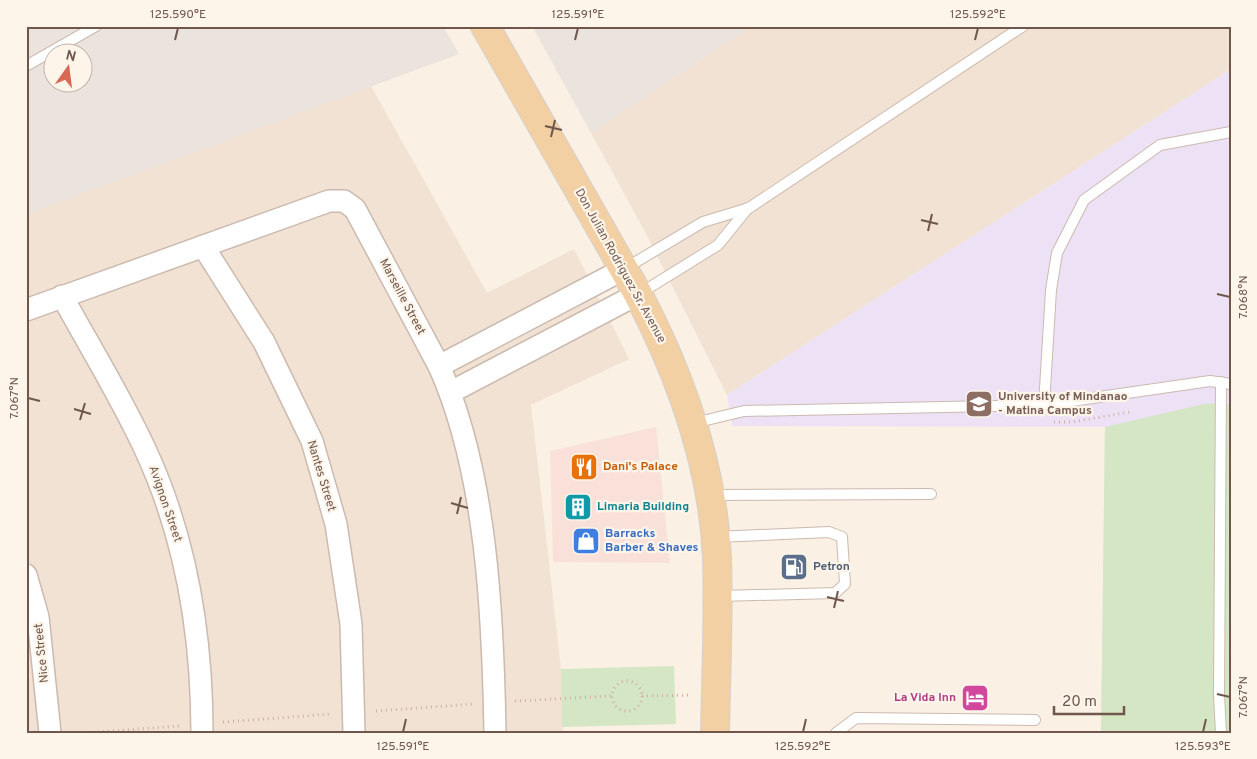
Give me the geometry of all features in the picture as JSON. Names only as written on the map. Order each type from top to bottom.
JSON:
[{"type":"main road","name":"Don Julian Rodriguez Sr. Avenue","points":[[484,26],[638,294],[655,327],[694,423],[710,495],[715,537],[717,596],[715,733]]},
{"type":"street","name":"Marseille Street","points":[[26,310],[329,201],[344,201],[355,209],[451,392],[476,496],[485,555],[495,733]]},
{"type":"street","name":"Nantes Street","points":[[203,246],[264,342],[312,441],[336,524],[351,624],[354,723]]},
{"type":"street","points":[[439,366],[624,269]]},
{"type":"street","points":[[451,392],[638,294]]},
{"type":"street","name":"Avignon Street","points":[[62,296],[145,449],[173,520],[188,582],[198,653],[202,728]]},
{"type":"street","name":"Nice Street","points":[[26,575],[38,617],[50,733]]},
{"type":"lane","points":[[26,66],[96,26]]},
{"type":"lane","points":[[624,269],[704,222],[749,208],[1023,26]]},
{"type":"lane","points":[[1044,405],[1050,290],[1057,253],[1084,200],[1160,145],[1231,132]]},
{"type":"lane","points":[[638,294],[718,245],[749,208]]},
{"type":"lane","points":[[694,423],[744,411],[1044,405],[1210,380],[1226,383],[1219,695],[1221,733]]},
{"type":"lane","points":[[710,495],[931,494]]},
{"type":"lane","points":[[715,537],[829,532],[842,537],[845,584],[835,593],[717,596]]},
{"type":"lane","points":[[836,733],[856,718],[1036,720]]},
{"type":"path","points":[[626,681],[637,685],[642,696],[638,707],[627,712],[616,707],[611,696],[616,685],[626,681]]},
{"type":"path","points":[[642,696],[716,694]]},
{"type":"path","points":[[83,733],[354,723],[494,702],[611,696]]},
{"type":"shaded area","points":[[26,26],[443,26],[459,54],[26,214]]},
{"type":"shaded area","points":[[532,26],[751,26],[591,133]]},
{"type":"shaded area","points":[[751,26],[1231,26],[1231,69],[727,395],[644,230],[591,133]]},
{"type":"shaded area","name":"University of Mindanao - Matina Campus","points":[[1231,69],[1231,733],[1101,733],[1105,427],[732,426],[727,395]]},
{"type":"shaded area","points":[[371,86],[487,293],[574,249],[629,359],[531,405],[561,669],[563,733],[26,733],[26,214]]},
{"type":"shaded area","points":[[656,427],[670,563],[553,562],[550,451]]},
{"type":"green space","points":[[1222,403],[1231,405],[1231,733],[1101,733],[1105,427],[1204,404]]},
{"type":"green space","points":[[674,666],[676,724],[562,727],[561,669]]},
{"type":"place","name":"University of Mindanao - Matina Campus","points":[[979,404]]},
{"type":"place","name":"Dani's Palace","points":[[584,467]]},
{"type":"place","name":"Limaria Building","points":[[578,507]]},
{"type":"place","name":"Barracks Barber & Shaves","points":[[586,541]]},
{"type":"place","name":"Petron","points":[[794,567]]},
{"type":"place","name":"La Vida Inn","points":[[975,698]]}]
